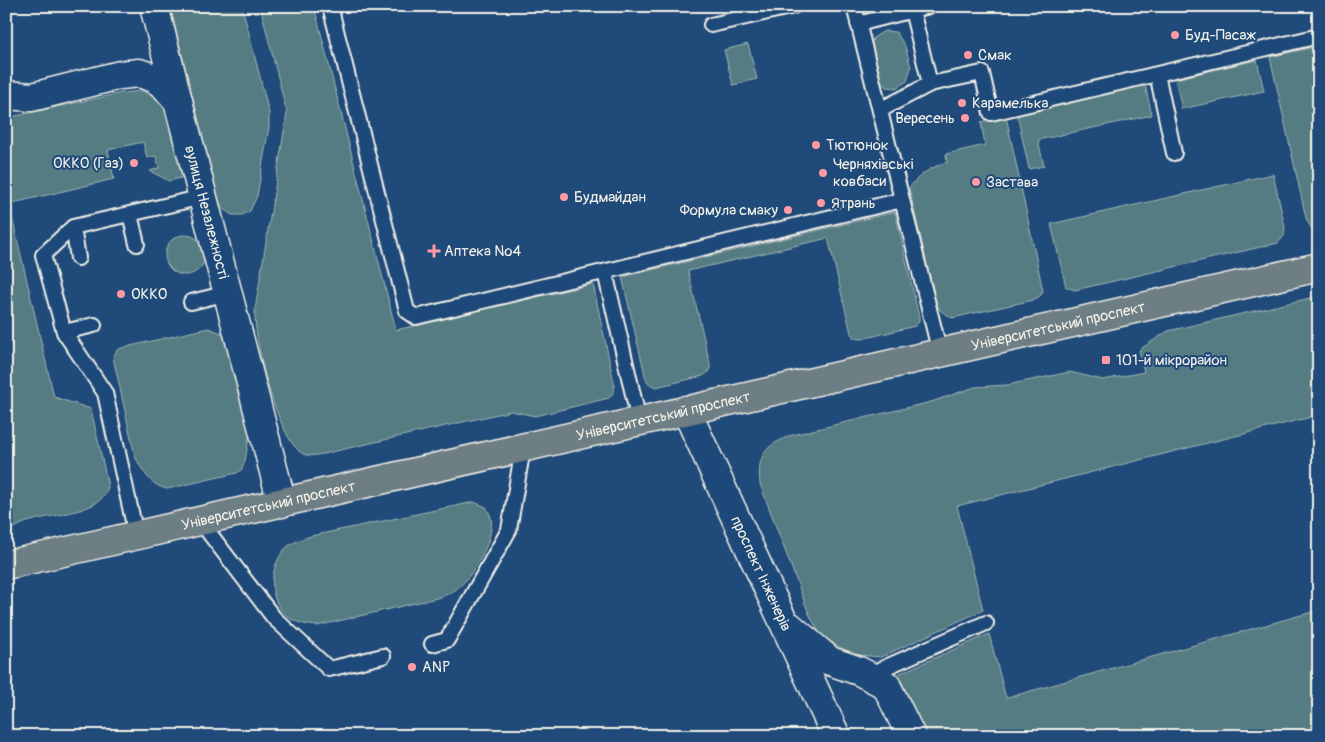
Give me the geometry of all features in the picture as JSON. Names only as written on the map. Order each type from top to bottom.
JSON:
[{"type":"main road","name":"Університетський проспект","points":[[6,565],[1319,267]]},
{"type":"street","points":[[154,6],[178,101]]},
{"type":"street","name":"вулиця Незалежності","points":[[6,95],[32,97],[120,75],[139,73],[154,78],[165,86],[178,101],[282,503]]},
{"type":"street","name":"проспект Інженерів","points":[[686,410],[836,736]]},
{"type":"street","points":[[783,621],[830,661],[867,675],[886,685],[910,736]]},
{"type":"lane","points":[[330,6],[407,312],[416,317],[902,200]]},
{"type":"lane","points":[[711,25],[794,6]]},
{"type":"lane","points":[[854,6],[940,352]]},
{"type":"lane","points":[[858,24],[929,6]]},
{"type":"lane","points":[[912,10],[930,84]]},
{"type":"lane","points":[[880,110],[930,84],[982,73],[991,113],[1319,36]]},
{"type":"lane","points":[[1157,74],[1174,153]]},
{"type":"lane","points":[[127,538],[133,529],[133,521],[105,393],[64,332],[43,255],[73,227],[203,197]]},
{"type":"lane","points":[[130,214],[137,244]]},
{"type":"lane","points":[[73,227],[78,258]]},
{"type":"lane","points":[[605,272],[639,421]]},
{"type":"lane","points":[[191,302],[228,293]]},
{"type":"lane","points":[[64,332],[94,325]]},
{"type":"lane","points":[[432,644],[447,640],[509,530],[523,448]]},
{"type":"lane","points":[[200,521],[274,618],[330,669],[383,656]]},
{"type":"lane","points":[[867,675],[986,623]]},
{"type":"green space","points":[[170,6],[242,6],[269,113],[269,127],[257,196],[250,211],[242,215],[232,215],[223,209],[218,199]]},
{"type":"green space","points":[[260,6],[314,6],[396,330],[593,284],[614,383],[614,391],[609,398],[535,416],[511,411],[323,454],[303,454],[293,445],[284,429],[268,387],[255,324],[255,310],[287,113]]},
{"type":"green space","points":[[884,31],[896,32],[905,46],[911,67],[907,81],[896,88],[886,87],[878,78],[870,49],[873,38]]},
{"type":"green space","points":[[748,44],[757,79],[733,85],[724,50]]},
{"type":"green space","points":[[1319,46],[1319,232],[1312,229],[1306,218],[1270,57]]},
{"type":"green space","points":[[1257,60],[1264,91],[1182,109],[1175,79]]},
{"type":"green space","points":[[1145,85],[1152,115],[1038,140],[1044,166],[1029,169],[1017,114]]},
{"type":"green space","points":[[142,91],[158,98],[167,112],[184,177],[169,181],[150,171],[159,168],[156,156],[147,158],[143,142],[108,150],[114,179],[9,204],[54,397],[91,409],[108,486],[105,495],[98,502],[88,507],[28,522],[6,533],[6,118],[121,93]]},
{"type":"green space","points":[[1006,116],[1043,291],[1040,296],[1033,300],[952,318],[941,311],[936,303],[909,188],[926,172],[947,162],[946,154],[985,145],[981,122]]},
{"type":"green space","points":[[1273,174],[1285,227],[1284,236],[1278,243],[1075,290],[1066,287],[1051,224]]},
{"type":"green space","points":[[895,212],[919,317],[919,322],[915,326],[862,339],[854,338],[851,333],[828,238],[688,271],[710,364],[710,371],[703,376],[656,387],[649,384],[646,379],[622,277]]},
{"type":"green space","points":[[189,235],[196,238],[202,244],[205,255],[204,263],[196,272],[189,275],[181,275],[174,272],[166,263],[165,251],[168,244],[177,236]]},
{"type":"green space","points":[[1319,296],[1319,415],[957,506],[983,610],[881,657],[857,655],[837,646],[820,634],[809,614],[760,484],[760,465],[769,447],[792,435],[931,402],[975,387],[1007,385],[1070,372],[1103,380],[1144,372],[1139,350],[1168,331]]},
{"type":"green space","points":[[208,328],[222,333],[226,337],[251,426],[245,461],[242,469],[237,473],[167,489],[156,485],[152,481],[144,472],[135,456],[113,357],[117,350],[122,348]]},
{"type":"green space","points":[[474,502],[486,507],[489,512],[491,527],[489,537],[475,568],[462,585],[450,593],[441,597],[317,626],[291,619],[281,610],[276,602],[272,584],[275,566],[284,550],[293,543],[311,536]]},
{"type":"green space","points":[[1319,610],[1319,736],[927,736],[898,674],[989,634],[1006,698]]},
{"type":"place","name":"Буд-Пасаж","points":[[1175,35]]},
{"type":"place","name":"Смак","points":[[968,55]]},
{"type":"place","name":"Карамелька","points":[[962,103]]},
{"type":"place","name":"Вересень","points":[[965,118]]},
{"type":"place","name":"Тютюнок","points":[[816,145]]},
{"type":"place","name":"ОККО (Газ)","points":[[134,163]]},
{"type":"place","name":"Черняхівські ковбаси","points":[[823,173]]},
{"type":"place","name":"Застава","points":[[976,182]]},
{"type":"place","name":"Будмайдан","points":[[564,197]]},
{"type":"place","name":"Ятрань","points":[[821,203]]},
{"type":"place","name":"Формула смаку","points":[[788,210]]},
{"type":"place","name":"Аптека №4","points":[[434,251]]},
{"type":"place","name":"ОККО","points":[[121,294]]},
{"type":"place","name":"101-й мікрорайон","points":[[1106,360]]},
{"type":"place","name":"ANP","points":[[412,667]]}]
